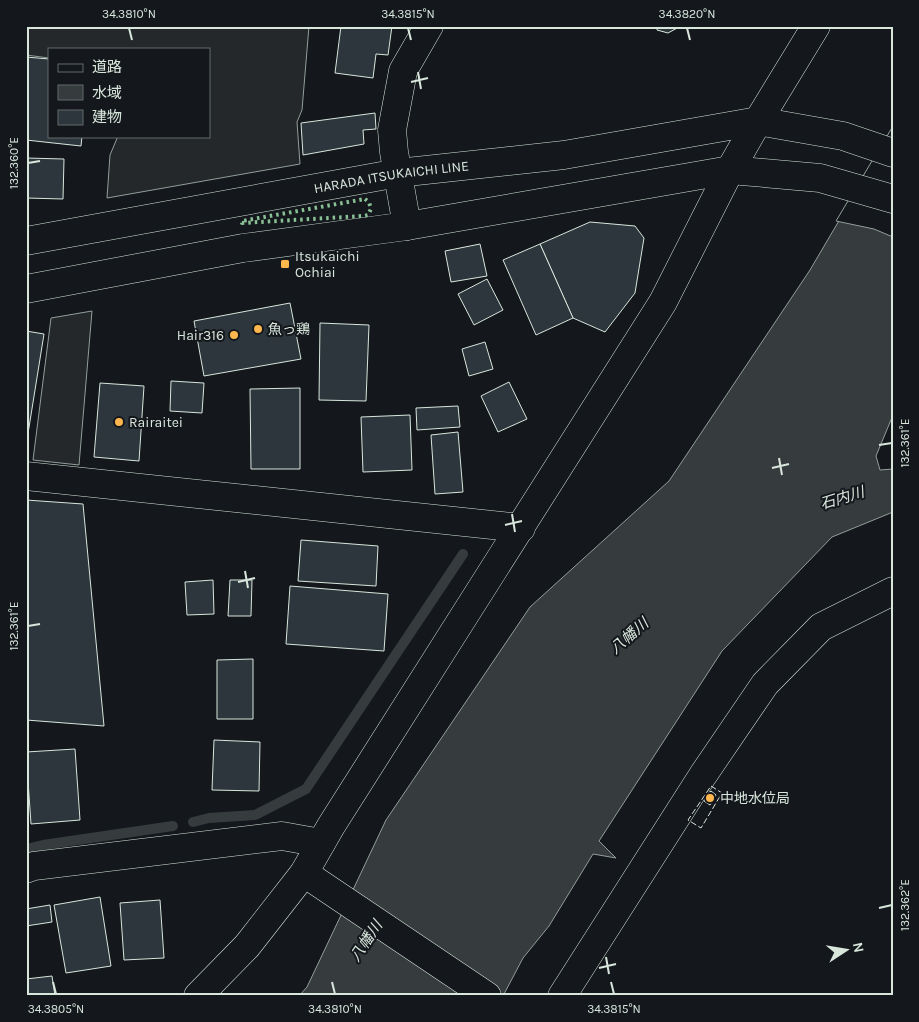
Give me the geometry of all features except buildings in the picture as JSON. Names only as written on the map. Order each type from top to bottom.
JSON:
[{"type":"street","points":[[407,226],[392,130],[403,71],[429,26]]},
{"type":"street","points":[[198,996],[314,880],[321,843],[663,302],[730,170],[816,26]]},
{"type":"street","name":"HARADA ITSUKAICHI LINE","points":[[26,241],[398,173],[564,155],[758,121],[843,136],[893,153]]},
{"type":"street","points":[[26,289],[243,248],[516,209],[730,170],[820,178],[893,199]]},
{"type":"street","points":[[26,476],[521,528]]},
{"type":"street","points":[[562,996],[703,775],[765,684],[821,627],[893,591]]},
{"type":"street","points":[[26,869],[34,866],[282,836],[321,843]]},
{"type":"street","points":[[314,880],[487,996]]},
{"type":"shaded area","points":[[26,26],[309,26],[302,110],[297,122],[300,164],[107,198],[110,155],[117,138],[210,138],[210,48],[48,48],[48,58],[26,55]]},
{"type":"shaded area","points":[[92,311],[79,465],[33,460],[51,318]]},
{"type":"water","points":[[893,129],[893,415],[876,456],[880,470],[893,469],[893,512],[832,537],[722,651],[599,841],[616,858],[593,854],[549,926],[523,958],[503,996],[299,996],[307,987],[386,820],[530,607],[669,481],[810,270]]},
{"type":"pier","points":[[893,126],[893,237],[874,229],[836,221]]},
{"type":"waterway","points":[[193,822],[209,818],[255,815],[306,789],[463,554]]},
{"type":"waterway","points":[[26,849],[173,826]]},
{"type":"hedge","points":[[365,199],[369,202],[371,209],[368,215],[363,216],[242,223],[242,221],[365,199]]},
{"type":"fence","points":[[711,786],[722,793],[701,828],[688,820],[711,786]]},
{"type":"place","name":"Itsukaichi Ochiai","points":[[285,264]]},
{"type":"place","name":"魚っ鶏","points":[[258,329]]},
{"type":"place","name":"Hair316","points":[[234,335]]},
{"type":"place","name":"Rairaitei","points":[[119,422]]},
{"type":"place","name":"中地水位局","points":[[710,798]]},
{"type":"water label","name":"石内川","points":[[842,498]]},
{"type":"water label","name":"八幡川","points":[[629,636]]},
{"type":"water label","name":"八幡川","points":[[366,941]]}]
